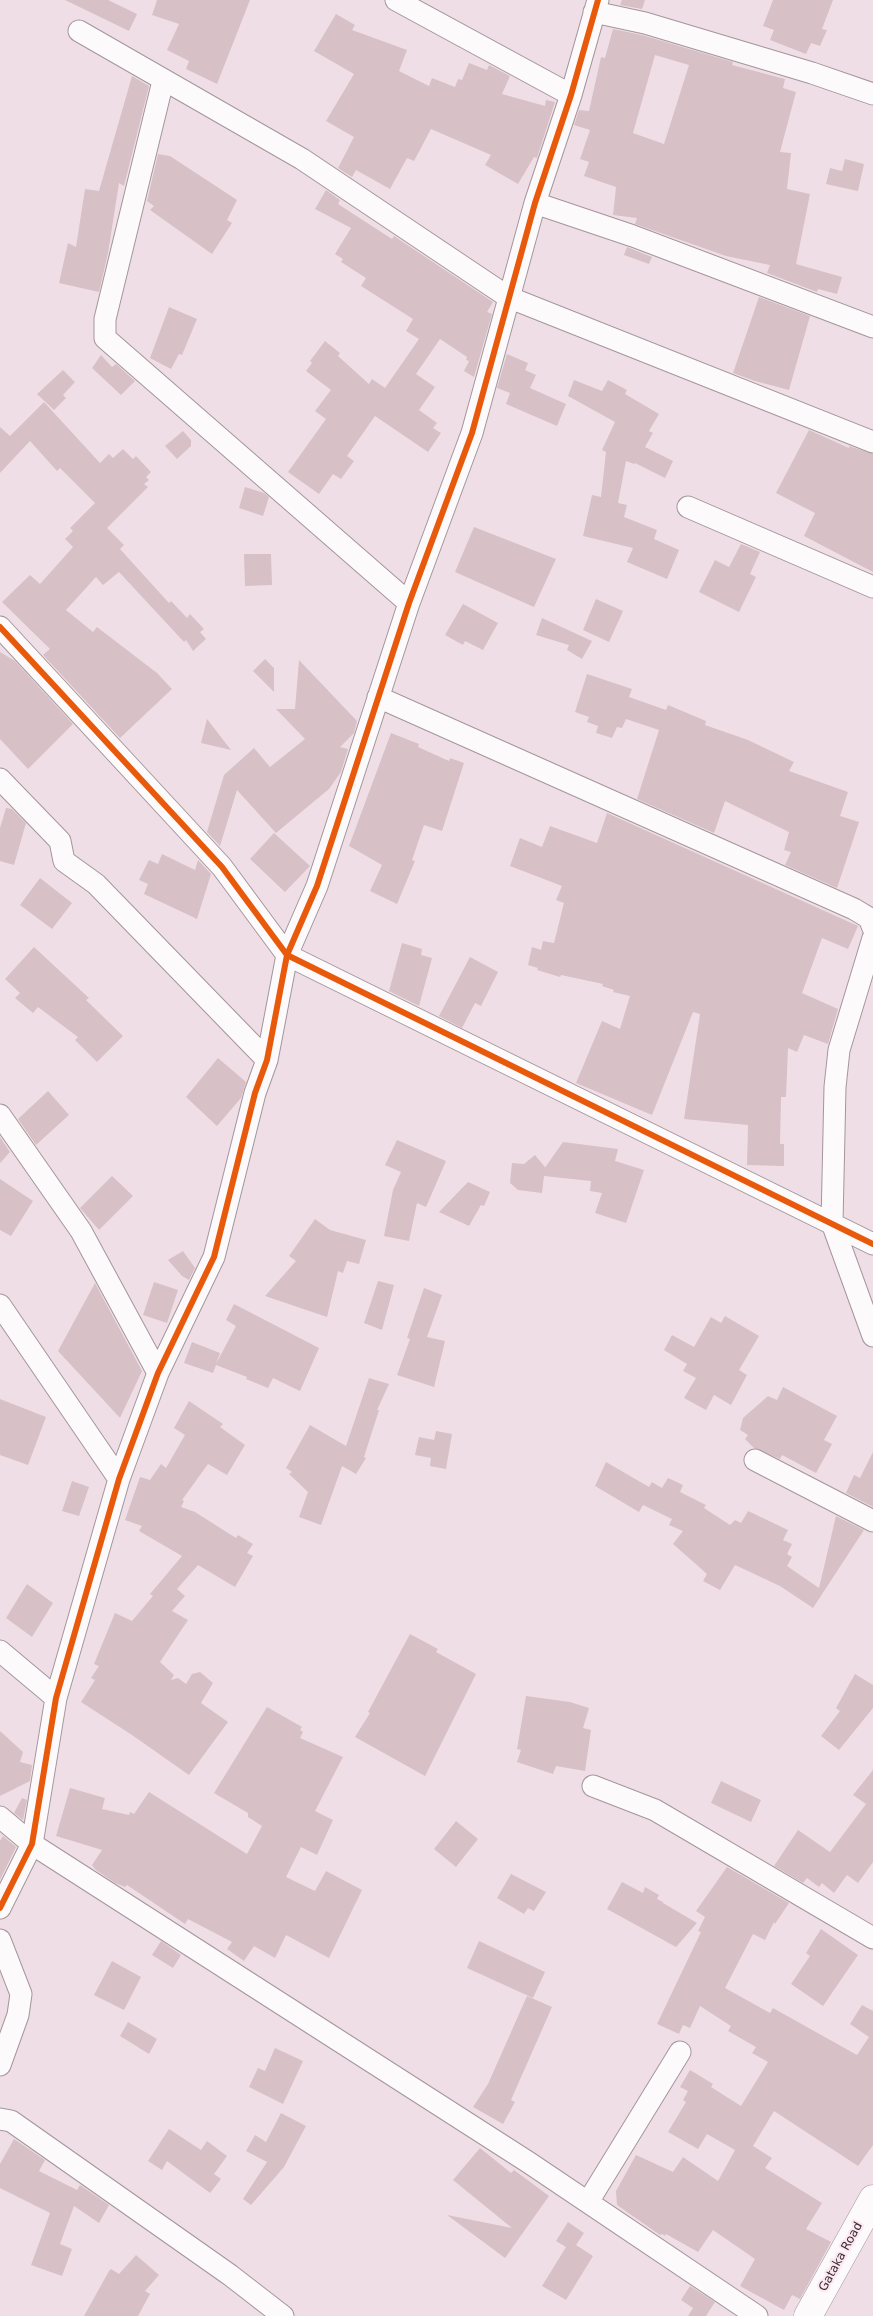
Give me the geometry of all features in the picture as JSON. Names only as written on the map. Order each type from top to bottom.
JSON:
[{"type":"street","points":[[396,0],[571,95]]},
{"type":"street","points":[[0,1908],[32,1844],[56,1698],[119,1479],[158,1373],[214,1257],[255,1093],[267,1060],[287,955],[317,886],[409,603],[472,433],[534,203],[571,95],[596,6],[812,73],[873,94]]},
{"type":"street","points":[[79,32],[302,159],[508,297],[873,442]]},
{"type":"street","points":[[163,81],[105,318],[106,338],[409,603]]},
{"type":"street","points":[[534,203],[633,236],[873,327]]},
{"type":"street","points":[[688,507],[873,586]]},
{"type":"street","points":[[0,627],[222,867],[287,955],[873,1244]]},
{"type":"street","points":[[378,697],[854,909],[869,918],[873,928]]},
{"type":"street","points":[[0,779],[60,841],[64,861],[96,884],[267,1060]]},
{"type":"street","points":[[873,938],[839,1050],[835,1087],[832,1223],[873,1336]]},
{"type":"street","points":[[0,1116],[81,1231],[158,1373]]},
{"type":"street","points":[[0,1305],[119,1479]]},
{"type":"street","points":[[755,1460],[873,1521]]},
{"type":"street","points":[[0,1651],[56,1698]]},
{"type":"street","points":[[593,1786],[656,1810],[873,1938]]},
{"type":"street","points":[[0,1817],[32,1844],[588,2202],[757,2316]]},
{"type":"street","points":[[0,1940],[21,1994],[18,2015],[0,2065]]},
{"type":"street","points":[[588,2202],[680,2052]]},
{"type":"street","points":[[0,2119],[10,2121],[230,2275],[282,2316]]},
{"type":"street","name":"Gataka Road","points":[[808,2316],[873,2199]]},
{"type":"building","points":[[65,0],[108,0],[137,14],[129,31]]},
{"type":"building","points":[[157,0],[250,0],[217,84],[186,69],[189,61],[167,50],[179,24],[152,15]]},
{"type":"building","points":[[622,0],[645,0],[642,9],[620,5]]},
{"type":"building","points":[[773,0],[833,0],[822,29],[827,30],[820,46],[811,43],[806,54],[770,40],[774,30],[763,26]]},
{"type":"building","points":[[336,14],[355,25],[352,30],[407,50],[399,71],[429,86],[432,78],[455,87],[458,79],[462,80],[469,63],[487,70],[489,65],[510,76],[502,94],[545,106],[546,100],[555,102],[537,158],[534,157],[518,184],[485,165],[491,155],[431,129],[414,161],[407,158],[390,189],[356,170],[352,177],[338,168],[354,137],[326,121],[354,74],[314,51]]},
{"type":"building","points":[[613,29],[642,35],[733,62],[732,65],[785,79],[783,88],[796,92],[780,152],[791,153],[787,189],[810,194],[796,264],[842,277],[837,294],[818,289],[817,292],[767,273],[770,265],[726,256],[635,224],[637,218],[613,215],[616,187],[584,176],[589,162],[580,159],[590,130],[574,125],[579,110],[589,111],[601,57],[605,58]],"holes":[[[655,55],[689,65],[664,144],[633,133]]]},
{"type":"building","points":[[132,76],[149,86],[124,186],[119,183],[108,253],[99,292],[59,283],[68,243],[76,247],[85,189],[99,191]]},
{"type":"building","points":[[158,154],[170,156],[237,200],[227,220],[232,223],[212,254],[150,210],[154,206],[147,201]]},
{"type":"building","points":[[845,159],[864,164],[858,191],[826,184],[830,168],[842,171]]},
{"type":"building","points":[[326,190],[340,200],[338,204],[392,239],[394,236],[493,302],[487,312],[492,314],[474,377],[464,371],[469,361],[466,360],[467,357],[440,339],[416,374],[435,387],[419,410],[437,423],[433,428],[441,433],[428,452],[375,416],[347,456],[354,461],[341,479],[333,474],[319,494],[288,472],[326,419],[315,411],[331,390],[306,371],[312,363],[310,361],[325,341],[340,353],[338,356],[369,384],[372,379],[385,388],[419,339],[406,331],[413,319],[361,286],[366,278],[341,262],[343,259],[335,254],[351,228],[315,209]]},
{"type":"building","points":[[627,247],[652,257],[649,264],[624,255]]},
{"type":"building","points":[[759,297],[810,316],[789,390],[733,373]]},
{"type":"building","points":[[169,307],[197,319],[182,355],[179,354],[171,369],[150,358]]},
{"type":"building","points":[[507,354],[528,363],[525,370],[536,375],[530,388],[566,404],[557,426],[506,404],[510,393],[497,388]]},
{"type":"building","points":[[101,355],[112,367],[116,364],[135,381],[121,395],[92,368]]},
{"type":"building","points":[[63,370],[75,382],[63,395],[66,398],[54,410],[37,394]]},
{"type":"building","points":[[574,380],[602,391],[608,380],[627,390],[625,394],[659,414],[649,431],[653,433],[645,447],[673,461],[665,478],[635,463],[626,461],[618,503],[627,505],[624,517],[657,530],[654,539],[679,550],[667,579],[627,562],[633,548],[583,536],[592,495],[601,497],[606,452],[602,450],[615,422],[568,396]]},
{"type":"building","points":[[44,402],[100,463],[109,454],[113,458],[123,449],[133,459],[136,456],[151,472],[146,477],[149,480],[144,484],[148,487],[107,528],[124,545],[120,549],[169,603],[171,601],[187,618],[190,614],[204,629],[200,632],[206,639],[193,651],[186,640],[184,642],[119,572],[103,585],[96,577],[66,610],[93,632],[97,627],[157,673],[172,689],[120,738],[43,655],[50,649],[2,602],[30,575],[40,584],[73,547],[65,539],[73,531],[70,528],[95,503],[60,468],[57,471],[30,441],[0,473],[0,427],[10,436]]},
{"type":"building","points":[[809,430],[849,448],[849,446],[873,454],[873,572],[804,536],[815,513],[776,493]]},
{"type":"building","points":[[183,431],[191,440],[191,446],[177,459],[165,446]]},
{"type":"building","points":[[245,487],[264,493],[269,497],[263,516],[239,508]]},
{"type":"building","points":[[474,527],[556,559],[534,607],[455,572]]},
{"type":"building","points":[[741,544],[760,552],[750,574],[756,577],[739,612],[699,592],[715,560],[729,567]]},
{"type":"building","points":[[244,554],[271,554],[272,585],[245,586]]},
{"type":"building","points":[[596,599],[623,611],[609,642],[583,630]]},
{"type":"building","points":[[463,604],[498,623],[483,650],[465,641],[463,645],[445,635]]},
{"type":"building","points":[[542,618],[592,641],[582,659],[567,650],[569,645],[536,635]]},
{"type":"building","points":[[0,652],[15,661],[73,724],[28,769],[0,739]]},
{"type":"building","points":[[265,659],[274,668],[274,692],[253,671]]},
{"type":"building","points":[[299,660],[357,721],[354,733],[340,747],[348,749],[341,772],[329,789],[276,833],[237,790],[220,846],[207,832],[224,775],[254,748],[270,767],[305,739],[276,709],[295,709]]},
{"type":"building","points":[[587,674],[632,689],[629,697],[666,710],[668,705],[706,721],[705,725],[748,740],[794,762],[789,771],[848,792],[840,816],[859,822],[837,888],[785,865],[791,852],[784,850],[789,832],[725,801],[714,833],[637,799],[659,730],[626,719],[622,728],[617,727],[612,738],[596,733],[598,726],[587,722],[589,717],[575,712]]},
{"type":"building","points":[[207,719],[231,750],[201,743]]},
{"type":"building","points":[[391,733],[419,744],[418,747],[449,761],[450,758],[464,763],[442,831],[424,825],[412,860],[415,861],[397,904],[370,891],[382,865],[349,846]]},
{"type":"building","points":[[6,808],[12,809],[26,823],[14,865],[0,861],[0,828]]},
{"type":"building","points":[[607,813],[858,926],[848,949],[822,938],[802,993],[838,1009],[828,1044],[804,1035],[797,1052],[788,1048],[786,1097],[781,1097],[780,1144],[784,1144],[784,1166],[747,1165],[748,1125],[684,1119],[700,1014],[693,1012],[652,1115],[576,1083],[602,1021],[620,1029],[630,996],[613,992],[614,990],[602,986],[603,984],[561,975],[560,977],[537,970],[538,968],[528,965],[532,947],[541,950],[543,941],[554,943],[564,903],[556,900],[562,886],[510,866],[520,838],[542,847],[550,826],[597,843]]},
{"type":"building","points":[[274,833],[310,866],[285,892],[250,859]]},
{"type":"building","points":[[162,854],[195,870],[198,860],[211,874],[197,919],[144,894],[148,884],[139,880],[149,860],[158,864]]},
{"type":"building","points":[[40,878],[72,903],[52,929],[20,905]]},
{"type":"building","points":[[402,943],[422,949],[421,955],[432,958],[419,1006],[389,991]]},
{"type":"building","points":[[34,947],[89,998],[86,1000],[123,1036],[97,1062],[75,1040],[78,1037],[38,1007],[33,1013],[15,998],[20,993],[5,979]]},
{"type":"building","points":[[470,957],[498,972],[481,1006],[475,1003],[462,1028],[439,1016]]},
{"type":"building","points":[[218,1058],[246,1082],[241,1098],[217,1126],[186,1097]]},
{"type":"building","points":[[48,1091],[69,1115],[36,1145],[18,1119]]},
{"type":"building","points":[[0,1137],[10,1152],[0,1163]]},
{"type":"building","points":[[397,1140],[446,1161],[426,1207],[417,1203],[409,1241],[384,1236],[393,1190],[401,1172],[385,1165]]},
{"type":"building","points":[[563,1142],[618,1149],[615,1161],[644,1170],[626,1223],[595,1213],[602,1193],[590,1191],[591,1181],[544,1176],[542,1193],[518,1190],[510,1183],[512,1163],[524,1164],[535,1155],[545,1167],[544,1169]]},
{"type":"building","points":[[112,1176],[133,1196],[99,1230],[80,1208]]},
{"type":"building","points":[[0,1179],[33,1201],[11,1236],[0,1230]]},
{"type":"building","points":[[468,1182],[490,1192],[484,1206],[481,1205],[469,1226],[439,1212]]},
{"type":"building","points":[[315,1219],[330,1230],[366,1240],[359,1264],[347,1261],[343,1273],[338,1271],[327,1317],[265,1296],[296,1261],[289,1256]]},
{"type":"building","points":[[183,1251],[195,1268],[189,1280],[182,1276],[168,1260]]},
{"type":"building","points":[[378,1281],[394,1285],[382,1330],[364,1323]]},
{"type":"building","points":[[154,1282],[178,1290],[167,1323],[143,1315]]},
{"type":"building","points":[[95,1283],[142,1371],[120,1418],[58,1351]]},
{"type":"building","points":[[424,1288],[442,1295],[427,1337],[445,1341],[434,1387],[397,1375],[410,1339],[407,1338]]},
{"type":"building","points":[[234,1304],[319,1348],[300,1391],[273,1378],[268,1388],[246,1379],[247,1377],[216,1365],[213,1373],[184,1363],[192,1342],[220,1353],[216,1364],[236,1326],[226,1320]]},
{"type":"building","points":[[725,1316],[759,1336],[739,1370],[747,1375],[731,1405],[714,1395],[706,1410],[684,1398],[696,1378],[683,1371],[687,1364],[664,1350],[672,1335],[694,1347],[711,1317],[721,1323]]},
{"type":"building","points":[[369,1378],[389,1384],[377,1410],[379,1410],[364,1457],[366,1458],[356,1474],[342,1466],[321,1525],[299,1517],[308,1492],[289,1474],[292,1472],[286,1468],[310,1425],[346,1446]]},
{"type":"building","points":[[783,1387],[837,1416],[824,1440],[832,1444],[816,1473],[782,1455],[780,1459],[754,1448],[745,1439],[748,1435],[740,1430],[743,1418],[768,1396],[777,1400]]},
{"type":"building","points":[[0,1399],[46,1417],[28,1465],[0,1455]]},
{"type":"building","points":[[189,1401],[223,1424],[220,1427],[245,1445],[227,1475],[208,1464],[182,1500],[184,1501],[181,1507],[195,1512],[236,1538],[238,1535],[253,1544],[247,1553],[253,1556],[235,1587],[198,1565],[177,1589],[185,1596],[172,1611],[188,1620],[160,1662],[174,1675],[171,1680],[178,1678],[186,1684],[192,1674],[200,1672],[213,1683],[201,1703],[228,1722],[189,1775],[81,1702],[95,1680],[91,1678],[99,1666],[94,1664],[115,1613],[132,1621],[153,1596],[150,1594],[182,1556],[139,1531],[142,1526],[125,1520],[140,1477],[150,1480],[161,1464],[166,1468],[185,1435],[174,1428]]},
{"type":"building","points":[[436,1431],[452,1434],[446,1469],[430,1466],[431,1458],[415,1455],[419,1437],[434,1440]]},
{"type":"building","points":[[873,1452],[873,1507],[846,1493],[854,1475],[860,1478]]},
{"type":"building","points":[[606,1462],[649,1487],[652,1482],[662,1488],[668,1478],[683,1485],[680,1492],[706,1505],[704,1508],[730,1525],[735,1520],[741,1523],[748,1511],[788,1530],[783,1540],[792,1544],[787,1554],[792,1557],[787,1566],[819,1588],[836,1516],[864,1530],[813,1608],[780,1586],[735,1565],[720,1590],[703,1581],[707,1574],[673,1544],[683,1531],[669,1525],[672,1519],[643,1505],[639,1512],[595,1486]]},
{"type":"building","points":[[72,1481],[89,1487],[79,1516],[62,1511]]},
{"type":"building","points":[[27,1584],[53,1603],[32,1637],[6,1618]]},
{"type":"building","points":[[410,1634],[438,1649],[436,1652],[476,1674],[425,1776],[355,1737],[370,1713],[368,1712]]},
{"type":"building","points":[[855,1674],[873,1685],[873,1708],[839,1750],[821,1736],[840,1711],[836,1708]]},
{"type":"building","points":[[526,1696],[570,1702],[589,1708],[583,1728],[591,1730],[585,1771],[556,1766],[553,1774],[517,1762],[521,1750],[517,1749]]},
{"type":"building","points":[[267,1707],[302,1727],[300,1730],[303,1732],[300,1738],[343,1757],[315,1811],[333,1820],[317,1855],[301,1847],[286,1877],[315,1891],[326,1871],[362,1890],[329,1958],[286,1935],[275,1958],[254,1946],[244,1961],[227,1949],[232,1942],[188,1919],[185,1924],[127,1885],[125,1887],[115,1883],[96,1870],[92,1865],[102,1850],[56,1836],[70,1788],[105,1798],[102,1809],[129,1815],[130,1812],[134,1814],[149,1792],[247,1854],[262,1826],[248,1817],[248,1813],[214,1793]]},
{"type":"building","points":[[0,1731],[23,1752],[20,1762],[32,1765],[30,1781],[0,1796]]},
{"type":"building","points":[[873,1770],[873,1862],[858,1883],[847,1875],[834,1893],[822,1883],[819,1887],[807,1878],[803,1883],[774,1866],[798,1830],[830,1852],[866,1804],[853,1795]]},
{"type":"building","points":[[721,1781],[761,1800],[751,1822],[711,1803]]},
{"type":"building","points":[[22,1798],[27,1800],[23,1820],[14,1813]]},
{"type":"building","points":[[456,1821],[478,1839],[456,1867],[434,1849]]},
{"type":"building","points":[[3,1836],[16,1847],[0,1880],[0,1841]]},
{"type":"building","points":[[727,1867],[789,1903],[775,1924],[774,1922],[765,1940],[753,1934],[725,1988],[770,2013],[773,2008],[857,2055],[869,2037],[850,2024],[862,2005],[873,2011],[873,2145],[858,2166],[774,2111],[753,2146],[772,2158],[765,2168],[822,2203],[806,2229],[831,2242],[800,2299],[792,2295],[784,2310],[740,2286],[755,2259],[713,2230],[698,2252],[666,2234],[665,2236],[660,2235],[617,2205],[616,2191],[636,2155],[673,2172],[683,2157],[718,2181],[735,2150],[707,2134],[698,2149],[668,2132],[686,2102],[683,2100],[688,2091],[680,2087],[690,2070],[713,2084],[711,2087],[741,2106],[768,2062],[752,2053],[756,2047],[728,2031],[731,2026],[700,2006],[690,2028],[683,2025],[679,2034],[657,2024],[701,1932],[698,1931],[705,1917],[696,1911]]},
{"type":"building","points":[[511,1874],[546,1892],[534,1911],[528,1908],[524,1914],[497,1898]]},
{"type":"building","points":[[622,1882],[643,1893],[645,1887],[659,1895],[657,1899],[697,1923],[676,1947],[607,1909]]},
{"type":"building","points":[[821,1929],[858,1955],[823,2006],[791,1984],[810,1956],[806,1953]]},
{"type":"building","points":[[161,1941],[181,1955],[173,1968],[152,1955]]},
{"type":"building","points":[[479,1941],[545,1972],[533,1998],[467,1968]]},
{"type":"building","points":[[112,1961],[141,1977],[124,2010],[94,1995]]},
{"type":"building","points":[[527,1996],[552,2007],[511,2100],[515,2102],[503,2124],[473,2107],[488,2084]]},
{"type":"building","points":[[128,2022],[157,2039],[149,2054],[120,2036]]},
{"type":"building","points":[[275,2048],[303,2061],[283,2104],[249,2087],[258,2068],[265,2071]]},
{"type":"building","points":[[281,2113],[306,2126],[284,2167],[251,2205],[243,2199],[267,2162],[246,2151],[255,2135],[266,2142]]},
{"type":"building","points":[[169,2129],[201,2150],[207,2141],[227,2156],[214,2174],[221,2179],[210,2193],[167,2161],[162,2170],[148,2161]]},
{"type":"building","points":[[14,2139],[45,2160],[39,2171],[77,2190],[80,2185],[109,2205],[99,2223],[74,2206],[60,2244],[72,2249],[62,2276],[31,2265],[50,2213],[0,2188],[0,2164]]},
{"type":"building","points":[[480,2148],[511,2173],[514,2170],[549,2196],[505,2258],[447,2215],[512,2228],[453,2180]]},
{"type":"building","points":[[568,2222],[584,2233],[576,2245],[593,2256],[566,2300],[542,2286],[566,2247],[556,2241]]},
{"type":"building","points":[[136,2255],[159,2275],[145,2291],[150,2294],[138,2316],[84,2316],[109,2271],[111,2269],[119,2274]]},
{"type":"building","points":[[690,2286],[715,2302],[706,2316],[688,2316],[693,2308],[681,2300]]},
{"type":"cycle path","points":[[0,1908],[32,1844],[56,1698],[119,1479],[158,1373],[214,1257],[255,1093],[267,1060],[287,955],[317,886],[409,603],[472,433],[535,203],[571,95],[598,0]]},
{"type":"cycle path","points":[[0,627],[222,867],[287,955],[873,1244]]}]
